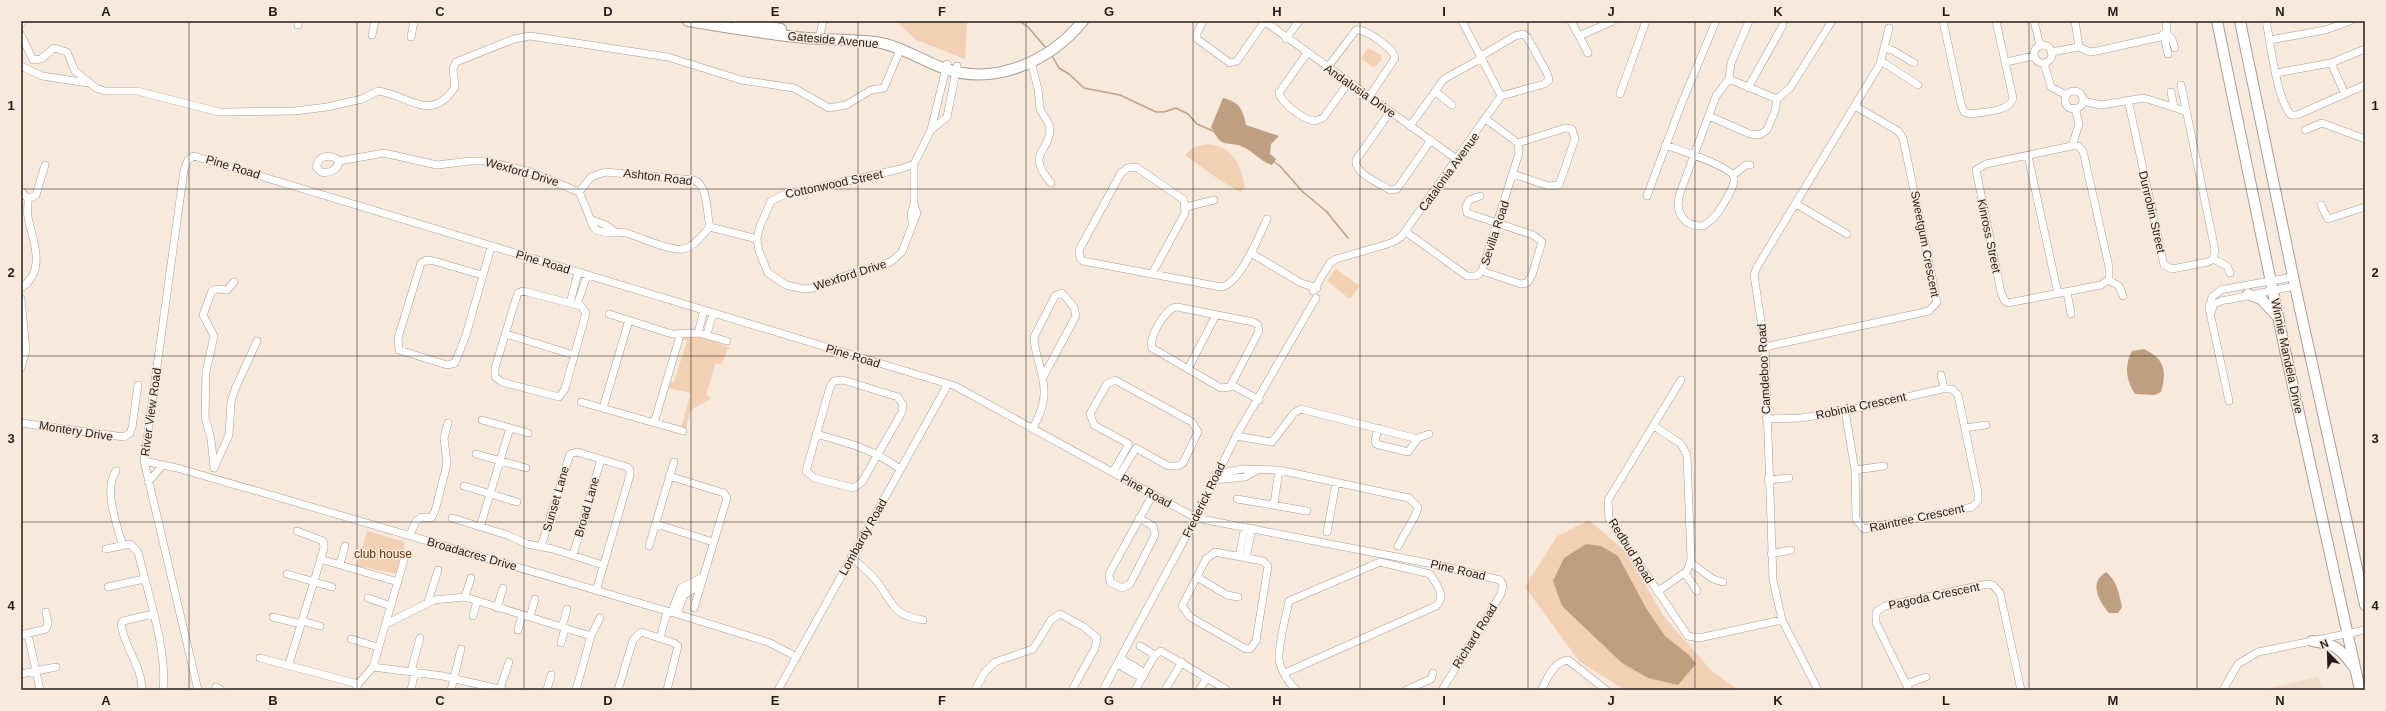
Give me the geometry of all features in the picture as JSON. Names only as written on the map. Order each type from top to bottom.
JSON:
[{"type":"main road","name":"Gateside Avenue","points":[[688,21],[752,32],[877,42],[951,67],[985,70],[1020,66],[1031,62],[1052,51],[1083,21]]},
{"type":"main road","name":"Gateside Avenue","points":[[738,21],[819,37],[889,40],[951,67]]},
{"type":"main road","name":"Winnie Mandela Drive","points":[[2217,21],[2278,317],[2360,690]]},
{"type":"main road","name":"Winnie Mandela Drive","points":[[2240,21],[2294,281],[2365,605]]},
{"type":"main road","points":[[2248,294],[2262,300],[2278,317]]},
{"type":"main road","points":[[2312,641],[2326,643],[2341,650],[2356,669]]},
{"type":"street","points":[[372,35],[375,21]]},
{"type":"street","points":[[411,38],[414,21]]},
{"type":"street","points":[[819,37],[823,21]]},
{"type":"street","points":[[1203,21],[1197,33],[1197,39],[1230,63],[1237,61],[1264,22]]},
{"type":"street","points":[[1286,39],[1299,21]]},
{"type":"street","points":[[1410,126],[1447,77],[1482,57],[1522,33],[1527,36],[1547,73],[1549,80],[1544,84],[1501,96],[1482,57],[1462,21]]},
{"type":"street","points":[[1571,21],[1588,53]]},
{"type":"street","points":[[1579,36],[1613,21]]},
{"type":"street","points":[[1620,94],[1646,21]]},
{"type":"street","points":[[1647,196],[1665,145],[1716,21]]},
{"type":"street","points":[[1665,145],[1694,156],[1729,170],[1733,175],[1734,183],[1717,216],[1703,226],[1692,225],[1680,214],[1677,204],[1694,156],[1716,96],[1729,79],[1731,63],[1749,21]]},
{"type":"street","points":[[1709,116],[1750,134],[1760,135],[1767,130],[1772,121],[1778,99],[1790,88],[1832,21]]},
{"type":"street","points":[[1943,21],[1961,104],[1966,113],[2001,108],[2011,104],[2013,98],[1996,21]]},
{"type":"street","points":[[2034,21],[2040,45]]},
{"type":"street","points":[[2075,21],[2080,47]]},
{"type":"street","points":[[2166,21],[2165,34],[2168,54]]},
{"type":"street","points":[[2266,21],[2276,73],[2286,106],[2291,115],[2297,115],[2365,85]]},
{"type":"street","points":[[2270,40],[2325,30],[2350,21]]},
{"type":"street","name":"Andalusia Drive","points":[[1264,22],[1458,160]]},
{"type":"street","points":[[1748,88],[1783,25]]},
{"type":"street","name":"Camdeboo Road","points":[[1818,690],[1782,620],[1774,585],[1771,554],[1768,480],[1765,347],[1754,275],[1881,62],[1889,28]]},
{"type":"street","points":[[1328,68],[1356,30],[1366,32],[1391,50],[1395,58],[1369,97]]},
{"type":"street","points":[[2051,52],[2080,47],[2090,52],[2165,34],[2172,39],[2175,48]]},
{"type":"street","points":[[21,36],[33,60],[41,59],[54,48],[63,49],[75,70],[88,83]]},
{"type":"street","points":[[21,66],[42,76],[88,83],[105,91],[137,91],[219,112],[264,112],[314,108],[362,99],[378,91],[417,106],[432,106],[444,98],[455,87],[453,68],[456,62],[514,39],[530,36],[668,57],[741,80],[789,87],[802,92],[817,103],[829,108],[837,108],[871,90],[884,88],[900,50]]},
{"type":"street","points":[[2040,45],[2047,46],[2051,52],[2049,60],[2044,63],[2037,61],[2034,56],[2034,51],[2040,45]]},
{"type":"street","points":[[1885,48],[1894,51],[1914,63]]},
{"type":"street","points":[[2276,73],[2331,63],[2365,49]]},
{"type":"street","points":[[1307,53],[1279,93],[1282,101],[1308,119],[1317,121],[1323,118],[1348,82]]},
{"type":"street","points":[[2006,62],[2034,56]]},
{"type":"street","points":[[1031,62],[1038,89],[1040,109],[1050,126],[1047,139],[1038,158],[1041,171],[1051,183]]},
{"type":"street","points":[[1881,62],[1918,86]]},
{"type":"street","points":[[2044,63],[2051,87],[2066,95]]},
{"type":"street","points":[[2331,63],[2346,94]]},
{"type":"street","name":"Wexford Drive","points":[[757,239],[759,251],[769,274],[786,285],[809,289],[892,261],[902,252],[917,213],[914,204],[914,164],[932,130],[939,94],[951,67]]},
{"type":"street","name":"Wexford Drive","points":[[932,130],[947,117],[951,96],[951,67]]},
{"type":"street","points":[[1729,79],[1778,99]]},
{"type":"street","points":[[2181,85],[2185,111],[2215,250],[2213,259],[2227,266],[2230,273]]},
{"type":"street","points":[[1435,91],[1452,105]]},
{"type":"street","points":[[2066,95],[2071,92],[2077,92],[2081,95],[2083,101]]},
{"type":"street","points":[[2171,92],[2174,107]]},
{"type":"street","points":[[939,94],[951,96]]},
{"type":"street","points":[[2066,95],[2066,103],[2070,107],[2075,108],[2080,106],[2083,101]]},
{"type":"street","name":"Catalonia Avenue","points":[[1319,280],[1336,259],[1399,240],[1487,120],[1501,96]]},
{"type":"street","points":[[2083,101],[2101,105],[2144,98],[2185,111]]},
{"type":"street","name":"Dunrobin Street","points":[[2128,100],[2164,265],[2172,269],[2213,259]]},
{"type":"street","name":"Sweetgum Crescent","points":[[1765,347],[1929,311],[1937,302],[1903,138],[1898,131],[1855,106]]},
{"type":"street","points":[[2075,108],[2079,124],[2072,146],[2078,146],[2083,151],[2109,267],[2108,280],[2119,286],[2123,296]]},
{"type":"street","points":[[1390,112],[1356,160],[1356,165],[1360,170],[1390,190],[1397,189],[1431,140]]},
{"type":"street","points":[[1487,120],[1518,143],[1565,128],[1572,129],[1575,133],[1559,185],[1549,186],[1513,174]]},
{"type":"street","points":[[2305,130],[2322,123],[2365,139]]},
{"type":"street","name":"Sevilla Road","points":[[1406,232],[1467,276],[1476,276],[1482,271],[1498,224],[1519,153],[1518,143]]},
{"type":"street","name":"Kinross Street","points":[[2072,146],[1986,164],[1976,170],[2001,292],[2006,302],[2012,304],[2101,285],[2108,280]]},
{"type":"street","name":"Wexford Drive","points":[[339,161],[380,153],[437,165],[470,160],[485,161],[531,172],[579,192]]},
{"type":"street","name":"Pine Road","points":[[192,156],[200,157],[965,390],[1196,518],[1249,527],[1438,565],[1500,580]]},
{"type":"street","name":"River View Road","points":[[192,156],[184,170],[144,461],[198,690]]},
{"type":"street","points":[[2028,156],[2058,294]]},
{"type":"street","name":"Cottonwood Street","points":[[757,239],[769,204],[780,196],[900,169],[914,164]]},
{"type":"street","points":[[28,199],[36,195],[45,165]]},
{"type":"street","points":[[1733,175],[1746,165],[1750,165]]},
{"type":"street","points":[[1152,274],[1185,213],[1186,206],[1184,200],[1136,167],[1127,168],[1121,174],[1079,250],[1080,258],[1083,261],[1152,274],[1225,286],[1231,284],[1251,253],[1267,219]]},
{"type":"street","name":"Ashton Road","points":[[579,192],[591,177],[604,172],[694,180],[700,183],[704,189],[710,227]]},
{"type":"street","points":[[21,191],[28,199],[28,216],[37,257],[32,278],[21,288]]},
{"type":"street","points":[[579,192],[596,229],[608,233],[614,231],[680,250],[693,244],[710,227],[757,239]]},
{"type":"street","points":[[1480,196],[1469,200],[1466,212],[1498,224],[1533,234],[1541,239],[1542,244],[1529,281],[1521,284],[1482,271]]},
{"type":"street","points":[[1186,206],[1214,200]]},
{"type":"street","points":[[1796,204],[1847,234]]},
{"type":"street","points":[[2321,205],[2328,219],[2365,207]]},
{"type":"street","points":[[482,275],[429,260],[421,262],[398,338],[399,350],[447,365],[455,363],[464,340],[482,275],[490,246]]},
{"type":"street","points":[[1251,253],[1315,295]]},
{"type":"street","points":[[574,304],[578,273]]},
{"type":"street","points":[[574,304],[587,276]]},
{"type":"street","name":"Frederick Road","points":[[1103,690],[1196,518],[1214,477],[1236,436],[1258,400],[1315,295],[1319,280]]},
{"type":"street","points":[[2229,401],[2209,303],[2212,297],[2223,289],[2272,285],[2294,281]]},
{"type":"street","points":[[213,478],[214,468],[211,439],[205,419],[206,376],[214,345],[214,334],[203,317],[210,294],[216,289],[227,290],[234,282]]},
{"type":"street","points":[[2211,313],[2214,304],[2272,285]]},
{"type":"street","points":[[521,291],[531,292],[584,308],[586,316],[565,390],[559,397],[502,382],[495,378],[494,375],[506,334],[517,295],[521,291]]},
{"type":"street","points":[[2067,292],[2071,314]]},
{"type":"street","points":[[1033,428],[1044,404],[1043,377],[1034,338],[1055,296],[1062,293],[1074,307],[1076,316],[1043,377]]},
{"type":"street","points":[[21,299],[26,350],[26,358],[21,368]]},
{"type":"street","points":[[1177,306],[1253,322],[1259,328],[1232,385],[1228,388],[1221,388],[1188,369],[1153,350],[1151,340],[1167,310],[1172,307],[1177,306]]},
{"type":"street","points":[[698,333],[704,310]]},
{"type":"street","points":[[707,334],[713,313]]},
{"type":"street","points":[[609,314],[678,334],[707,334],[727,341]]},
{"type":"street","points":[[1188,369],[1216,315]]},
{"type":"street","points":[[603,408],[629,320]]},
{"type":"street","points":[[506,334],[574,355]]},
{"type":"street","points":[[654,423],[679,339],[678,334]]},
{"type":"street","points":[[214,468],[229,435],[230,405],[235,389],[257,340]]},
{"type":"street","points":[[1942,375],[1944,388]]},
{"type":"street","points":[[843,380],[898,397],[903,405],[902,412],[862,482],[856,488],[850,488],[808,475],[806,468],[816,434],[830,387],[834,381],[843,380]]},
{"type":"street","points":[[1112,380],[1192,422],[1198,429],[1189,451],[1178,466],[1168,466],[1136,448],[1091,422],[1090,414],[1107,384],[1112,380]]},
{"type":"street","name":"Redbud Road","points":[[1681,380],[1608,500],[1607,506],[1612,525],[1685,633],[1694,638],[1782,620]]},
{"type":"street","name":"Lombardy Road","points":[[778,690],[851,558],[898,468],[948,384]]},
{"type":"street","name":"Montery Drive","points":[[21,423],[124,437],[130,433],[132,428],[138,385]]},
{"type":"street","points":[[1232,385],[1258,400]]},
{"type":"street","name":"Robinia Crescent","points":[[1766,419],[1801,418],[1845,410],[1944,388],[1955,391]]},
{"type":"street","name":"Raintree Crescent","points":[[1845,410],[1855,470],[1856,519],[1864,529],[1972,507],[1978,501],[1979,497],[1965,428],[1958,395],[1955,391]]},
{"type":"street","points":[[581,402],[683,431]]},
{"type":"street","points":[[1236,436],[1272,442],[1294,413],[1301,409],[1378,428],[1415,439],[1429,434]]},
{"type":"street","points":[[482,420],[528,434]]},
{"type":"street","points":[[410,535],[416,521],[422,517],[431,518],[435,512],[447,464],[444,438],[448,423]]},
{"type":"street","points":[[1965,428],[1986,425]]},
{"type":"street","points":[[1654,426],[1681,444],[1687,455],[1691,563],[1685,573],[1657,592]]},
{"type":"street","points":[[480,527],[510,428]]},
{"type":"street","points":[[1378,428],[1375,443],[1408,452],[1415,439]]},
{"type":"street","points":[[1389,447],[1393,433]]},
{"type":"street","points":[[816,434],[878,454],[898,468]]},
{"type":"street","points":[[1113,472],[1129,444]]},
{"type":"street","points":[[1120,476],[1136,448]]},
{"type":"street","name":"Sunset Lane","points":[[596,591],[630,472],[627,467],[577,452],[570,454],[542,547],[603,565]]},
{"type":"street","points":[[476,454],[526,468]]},
{"type":"street","name":"Broad Lane","points":[[572,555],[601,459]]},
{"type":"street","name":"Broadacres Drive","points":[[144,461],[213,478],[672,613],[768,642],[797,657]]},
{"type":"street","points":[[649,546],[674,462]]},
{"type":"street","points":[[148,482],[163,465]]},
{"type":"street","points":[[1855,470],[1884,466]]},
{"type":"street","points":[[1214,477],[1245,477],[1257,470],[1279,470],[1409,498],[1418,507],[1416,514],[1398,546]]},
{"type":"street","points":[[1274,504],[1279,470]]},
{"type":"street","points":[[116,471],[112,480],[112,497],[123,546]]},
{"type":"street","points":[[669,476],[726,495],[694,608]]},
{"type":"street","points":[[1768,480],[1789,478]]},
{"type":"street","points":[[1327,532],[1336,483]]},
{"type":"street","points":[[464,486],[517,502]]},
{"type":"street","points":[[1139,518],[1153,526],[1155,535],[1130,584],[1122,588],[1110,582],[1108,577],[1139,518],[1153,494]]},
{"type":"street","points":[[1237,499],[1274,504],[1307,511]]},
{"type":"street","points":[[452,518],[510,536],[522,543],[542,547]]},
{"type":"street","points":[[656,524],[713,542]]},
{"type":"street","points":[[1242,557],[1249,527]]},
{"type":"street","points":[[289,664],[324,548],[323,541],[297,531]]},
{"type":"street","points":[[106,549],[130,544],[136,549],[163,660],[163,690]]},
{"type":"street","points":[[340,564],[345,546]]},
{"type":"street","points":[[1771,554],[1791,550]]},
{"type":"street","points":[[1219,552],[1263,561],[1269,570],[1256,641],[1250,649],[1246,649],[1190,617],[1183,610],[1182,604],[1197,577],[1206,559],[1212,553],[1219,552]]},
{"type":"street","points":[[851,558],[878,582],[896,610],[909,617],[923,620]]},
{"type":"street","points":[[320,559],[398,582]]},
{"type":"street","points":[[260,658],[289,664],[357,687],[374,667],[378,647],[404,560]]},
{"type":"street","points":[[1285,673],[1436,606],[1440,601],[1441,593],[1430,574],[1380,562],[1289,601],[1279,659],[1289,684],[1297,690]]},
{"type":"street","points":[[1691,563],[1711,578],[1723,582]]},
{"type":"street","points":[[428,602],[438,570]]},
{"type":"street","points":[[1685,573],[1697,591]]},
{"type":"street","points":[[287,574],[332,587]]},
{"type":"street","points":[[660,638],[672,613],[681,588],[703,577]]},
{"type":"street","points":[[1197,577],[1227,595],[1238,597]]},
{"type":"street","points":[[465,597],[471,578]]},
{"type":"street","points":[[108,587],[144,579]]},
{"type":"street","name":"Richard Road","points":[[1442,690],[1501,594],[1503,585],[1500,580]]},
{"type":"street","name":"Pagoda Crescent","points":[[1908,687],[1876,623],[1876,612],[1885,606],[1990,584],[1997,588],[2000,593],[2021,690]]},
{"type":"street","points":[[672,613],[684,595],[700,586]]},
{"type":"street","points":[[497,608],[503,588]]},
{"type":"street","points":[[386,624],[428,602],[446,598],[465,597],[591,636]]},
{"type":"street","points":[[368,598],[391,606]]},
{"type":"street","points":[[530,617],[535,599]]},
{"type":"street","points":[[473,616],[477,601]]},
{"type":"street","points":[[561,643],[567,609]]},
{"type":"street","points":[[40,690],[36,671],[24,634],[47,627],[46,612]]},
{"type":"street","points":[[142,690],[138,671],[124,640],[121,623],[152,614]]},
{"type":"street","points":[[975,690],[984,673],[995,662],[1033,649],[1051,620],[1060,614],[1084,627],[1097,638],[1095,648],[1072,690]]},
{"type":"street","points":[[518,630],[522,615]]},
{"type":"street","points":[[273,616],[320,626]]},
{"type":"street","points":[[576,690],[591,636],[600,618]]},
{"type":"street","points":[[2223,690],[2238,664],[2249,656],[2258,652],[2365,630]]},
{"type":"street","points":[[618,690],[635,636],[641,632],[678,646],[667,690]]},
{"type":"street","points":[[351,638],[378,647]]},
{"type":"street","points":[[411,690],[413,671],[420,638]]},
{"type":"street","points":[[1140,646],[1155,655]]},
{"type":"street","points":[[451,690],[461,649]]},
{"type":"street","points":[[1135,690],[1155,655],[1164,652],[1227,690]]},
{"type":"street","points":[[1542,690],[1559,662],[1568,660],[1606,690]]},
{"type":"street","points":[[1118,661],[1143,675]]},
{"type":"street","points":[[374,667],[413,671],[453,678],[498,689],[509,662]]},
{"type":"street","points":[[1165,690],[1182,662]]},
{"type":"street","points":[[21,674],[56,667]]},
{"type":"street","points":[[1406,690],[1431,679],[1433,673]]},
{"type":"street","points":[[547,690],[551,675]]},
{"type":"street","points":[[1908,687],[1926,677]]},
{"type":"street","points":[[1199,690],[1207,678]]},
{"type":"shaded area","points":[[1223,98],[1237,104],[1242,110],[1246,125],[1279,136],[1271,144],[1270,154],[1276,159],[1272,165],[1241,146],[1224,143],[1217,137],[1211,127]]},
{"type":"shaded area","points":[[2144,349],[2156,357],[2163,366],[2163,385],[2161,392],[2155,395],[2135,394],[2128,378],[2127,368],[2132,351]]},
{"type":"shaded area","points":[[1586,544],[1601,546],[1618,556],[1646,608],[1665,636],[1689,655],[1696,664],[1678,685],[1648,678],[1622,663],[1562,606],[1553,581],[1564,558]]},
{"type":"shaded area","points":[[2106,572],[2113,579],[2119,592],[2122,607],[2118,613],[2109,613],[2099,598],[2097,592],[2097,581]]},
{"type":"shaded area","points":[[2317,677],[2324,690],[2263,690]]},
{"type":"green space","points":[[896,21],[967,21],[965,59],[916,40]]},
{"type":"green space","points":[[1368,48],[1380,54],[1382,59],[1374,68],[1361,58]]},
{"type":"green space","points":[[1207,144],[1223,149],[1234,158],[1241,171],[1245,188],[1240,192],[1218,179],[1185,155],[1193,148]]},
{"type":"green space","points":[[1336,269],[1360,286],[1350,299],[1327,281]]},
{"type":"green space","points":[[695,335],[729,347],[721,365],[716,363],[706,395],[712,398],[691,410],[686,428],[681,427],[691,393],[667,388],[669,382],[674,382],[687,341],[681,339],[682,337]]},
{"type":"green space","points":[[1589,520],[1626,552],[1665,618],[1711,670],[1738,690],[1625,690],[1579,661],[1525,587],[1557,536]]},
{"type":"green space","name":"club house","points":[[367,531],[405,542],[398,574],[357,566]]},
{"type":"waterway","points":[[1019,21],[1028,27],[1046,48]]},
{"type":"waterway","points":[[1051,54],[1059,68],[1069,74],[1084,88],[1120,95],[1156,112],[1164,112],[1176,108],[1188,114],[1197,124],[1213,131]]},
{"type":"waterway","points":[[1273,161],[1280,166],[1303,192],[1326,211],[1348,238]]}]
